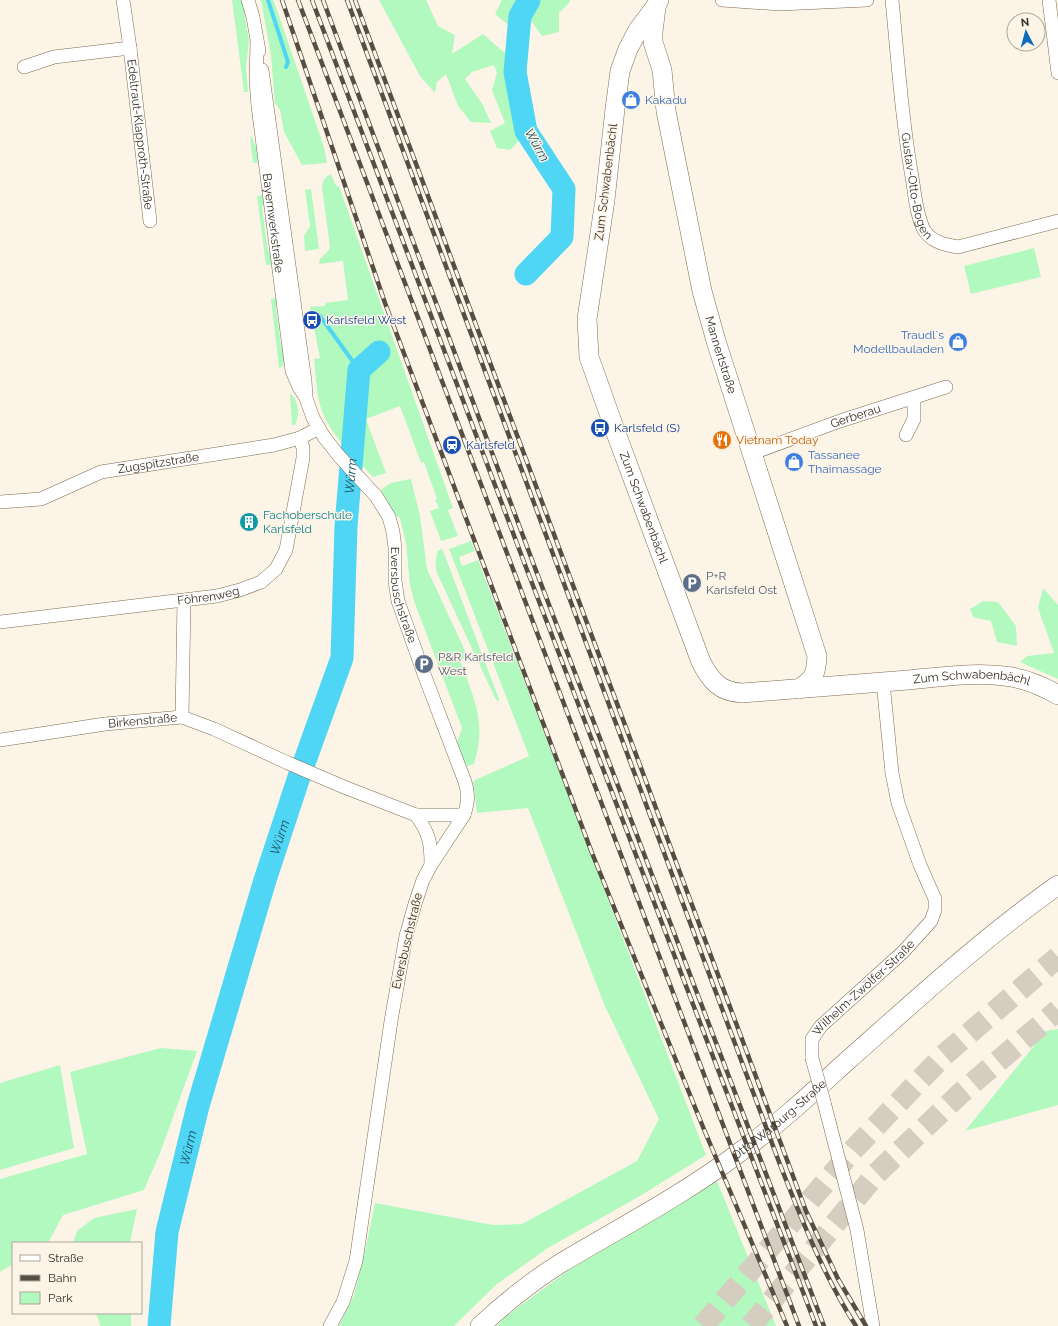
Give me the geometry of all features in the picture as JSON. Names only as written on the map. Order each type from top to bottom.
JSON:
[{"type":"street","name":"Edeltraut-Klapproth-Straße","points":[[123,0],[150,221]]},
{"type":"street","name":"Bayernwerkstraße","points":[[248,0],[253,17],[257,43],[256,80],[258,106],[290,364],[294,377],[306,398],[313,418],[324,437],[364,483]]},
{"type":"street","points":[[722,0],[780,4],[867,0]]},
{"type":"street","name":"Gustav-Otto-Bogen","points":[[892,0],[907,153],[918,210],[924,231],[936,242],[947,246],[958,247],[1058,221]]},
{"type":"street","points":[[1050,0],[1058,73]]},
{"type":"street","name":"Mannertstraße","points":[[657,3],[653,42],[662,70],[666,111],[702,291],[716,341],[817,656],[816,670],[813,678],[799,689]]},
{"type":"street","name":"Zum Schwabenbächl","points":[[657,3],[638,30],[628,49],[620,71],[614,109],[605,200],[587,319],[589,356],[701,662],[706,671],[716,684],[722,689],[732,693],[990,674],[1026,680],[1045,687],[1058,695]]},
{"type":"street","name":"Edeltraut-Klapproth-Straße","points":[[24,67],[54,57],[130,48]]},
{"type":"street","name":"Gerberau","points":[[753,453],[840,421],[946,387]]},
{"type":"street","points":[[906,435],[914,418],[914,398]]},
{"type":"street","name":"Zugspitzstraße","points":[[0,502],[40,499],[101,472],[274,445],[300,438],[319,428]]},
{"type":"street","name":"Föhrenweg","points":[[0,622],[217,596],[240,590],[261,582],[276,569],[286,550],[303,458],[304,448],[300,438]]},
{"type":"street","name":"Eversbuschstraße","points":[[330,1326],[343,1302],[356,1261],[375,1121],[406,936],[420,886],[431,864],[464,815],[467,806],[468,789],[398,601],[395,582],[395,548],[391,523],[381,502],[364,483]]},
{"type":"street","points":[[182,717],[184,600]]},
{"type":"street","name":"Zum Schwabenbächl","points":[[817,656],[829,671],[839,676],[883,682]]},
{"type":"street","name":"Wilhelm-Zwölfer-Straße","points":[[873,1326],[857,1230],[812,1058],[812,1039],[821,1026],[903,952],[931,921],[935,910],[935,899],[920,865],[898,803],[893,780],[883,682]]},
{"type":"street","name":"Birkenstraße","points":[[0,740],[105,724],[182,717],[221,731],[288,763],[416,815]]},
{"type":"street","points":[[416,815],[464,815]]},
{"type":"street","points":[[416,815],[425,828],[431,847],[431,864]]},
{"type":"street","name":"Otto-Warburg-Straße","points":[[480,1326],[513,1297],[560,1264],[642,1217],[707,1177],[746,1148],[794,1109],[937,981],[1058,885]]},
{"type":"green space","points":[[232,0],[242,0],[249,41],[246,67],[248,92],[244,92]]},
{"type":"green space","points":[[261,0],[273,0],[276,7],[324,147],[327,163],[302,165],[284,132],[280,110],[275,103],[271,55]]},
{"type":"green space","points":[[379,0],[426,0],[438,26],[455,35],[452,54],[483,34],[500,49],[527,68],[527,79],[510,82],[521,128],[519,140],[510,150],[497,148],[490,131],[505,123],[492,90],[497,73],[494,65],[472,72],[465,79],[483,105],[491,123],[471,122],[458,106],[446,74],[437,82],[435,93],[420,76]]},
{"type":"green space","points":[[502,0],[570,0],[559,13],[559,32],[542,36],[527,15],[511,27],[495,14]]},
{"type":"green space","points":[[250,137],[252,137],[259,151],[261,162],[253,163]]},
{"type":"green space","points":[[331,174],[336,186],[339,186],[453,508],[448,510],[458,536],[441,541],[430,511],[439,508],[435,500],[437,499],[424,462],[421,463],[400,406],[366,419],[386,473],[373,477],[338,438],[322,411],[317,392],[314,359],[320,358],[310,307],[325,306],[325,303],[348,300],[343,261],[319,264],[320,259],[330,247],[322,187],[327,176]]},
{"type":"green space","points":[[311,189],[319,249],[305,251],[304,236],[310,226],[305,190]]},
{"type":"green space","points":[[268,194],[269,199],[262,207],[268,251],[276,257],[277,264],[266,265],[257,196]]},
{"type":"green space","points":[[1034,248],[1041,277],[971,294],[964,266]]},
{"type":"green space","points":[[282,297],[276,307],[281,346],[289,353],[282,367],[279,368],[271,299]]},
{"type":"green space","points":[[290,393],[293,396],[298,408],[298,417],[295,425],[292,425]]},
{"type":"green space","points":[[411,479],[420,516],[427,569],[468,657],[460,660],[477,710],[479,735],[478,749],[474,764],[467,766],[456,746],[462,728],[414,601],[410,585],[406,543],[400,518],[395,515],[381,490],[390,483]]},
{"type":"green space","points":[[471,541],[475,551],[459,557],[462,566],[478,560],[706,1155],[640,1196],[548,1248],[497,1284],[454,1326],[339,1326],[354,1295],[375,1203],[493,1225],[522,1224],[637,1161],[659,1119],[604,1004],[528,808],[477,813],[473,781],[529,756],[449,549]]},
{"type":"green space","points":[[442,548],[499,701],[497,701],[494,696],[437,573],[436,556],[438,551]]},
{"type":"green space","points":[[1043,588],[1058,605],[1058,679],[1020,662],[1027,656],[1054,653],[1038,608]]},
{"type":"green space","points":[[983,601],[998,602],[1016,626],[1017,646],[997,642],[991,621],[973,617],[970,609]]},
{"type":"green space","points":[[1058,1029],[1058,1105],[965,1131],[1046,1031]]},
{"type":"green space","points":[[161,1048],[197,1051],[160,1153],[144,1190],[63,1215],[49,1242],[12,1242],[12,1265],[0,1272],[0,1179],[87,1154],[70,1072]]},
{"type":"green space","points":[[60,1065],[74,1148],[0,1170],[0,1083]]},
{"type":"green space","points":[[717,1181],[776,1326],[497,1326],[505,1317],[569,1270]]},
{"type":"green space","points":[[137,1209],[130,1242],[73,1242],[77,1231],[94,1218]]},
{"type":"green space","points":[[96,1314],[131,1314],[131,1326],[100,1326]]},
{"type":"waterway","points":[[268,0],[288,62],[286,67]]},
{"type":"waterway","name":"Würm","points":[[526,274],[562,237],[564,189],[526,131],[515,72],[520,16],[529,0]]},
{"type":"waterway","points":[[320,316],[359,370]]},
{"type":"waterway","name":"Würm","points":[[159,1326],[167,1232],[198,1106],[265,880],[299,777],[342,658],[346,526],[359,370],[379,352]]},
{"type":"tunnel","points":[[703,1326],[853,1150],[944,1055],[1058,957]]},
{"type":"tunnel","points":[[751,1326],[875,1175],[961,1093],[1058,1010]]},
{"type":"railway","points":[[282,0],[385,303],[592,853],[703,1127],[787,1326]]},
{"type":"railway","points":[[298,0],[799,1326]]},
{"type":"railway","points":[[312,0],[527,570],[816,1326]]},
{"type":"railway","points":[[323,0],[535,568],[824,1326]]},
{"type":"railway","points":[[347,0],[779,1162],[804,1225],[823,1266],[833,1287],[856,1326]]},
{"type":"railway","points":[[355,0],[806,1211],[838,1279],[866,1326]]},
{"type":"place","name":"Kakadu","points":[[631,100]]},
{"type":"place","name":"Karlsfeld West","points":[[312,320]]},
{"type":"place","name":"Traudl´s Modellbauladen","points":[[958,342]]},
{"type":"place","name":"Karlsfeld (S)","points":[[600,428]]},
{"type":"place","name":"Vietnam Today","points":[[722,440]]},
{"type":"place","name":"Karlsfeld","points":[[452,445]]},
{"type":"place","name":"Tassanee Thaimassage","points":[[794,462]]},
{"type":"place","name":"Fachoberschule Karlsfeld","points":[[249,522]]},
{"type":"place","name":"P+R Karlsfeld Ost","points":[[692,583]]},
{"type":"place","name":"P&R Karlsfeld West","points":[[424,664]]}]
